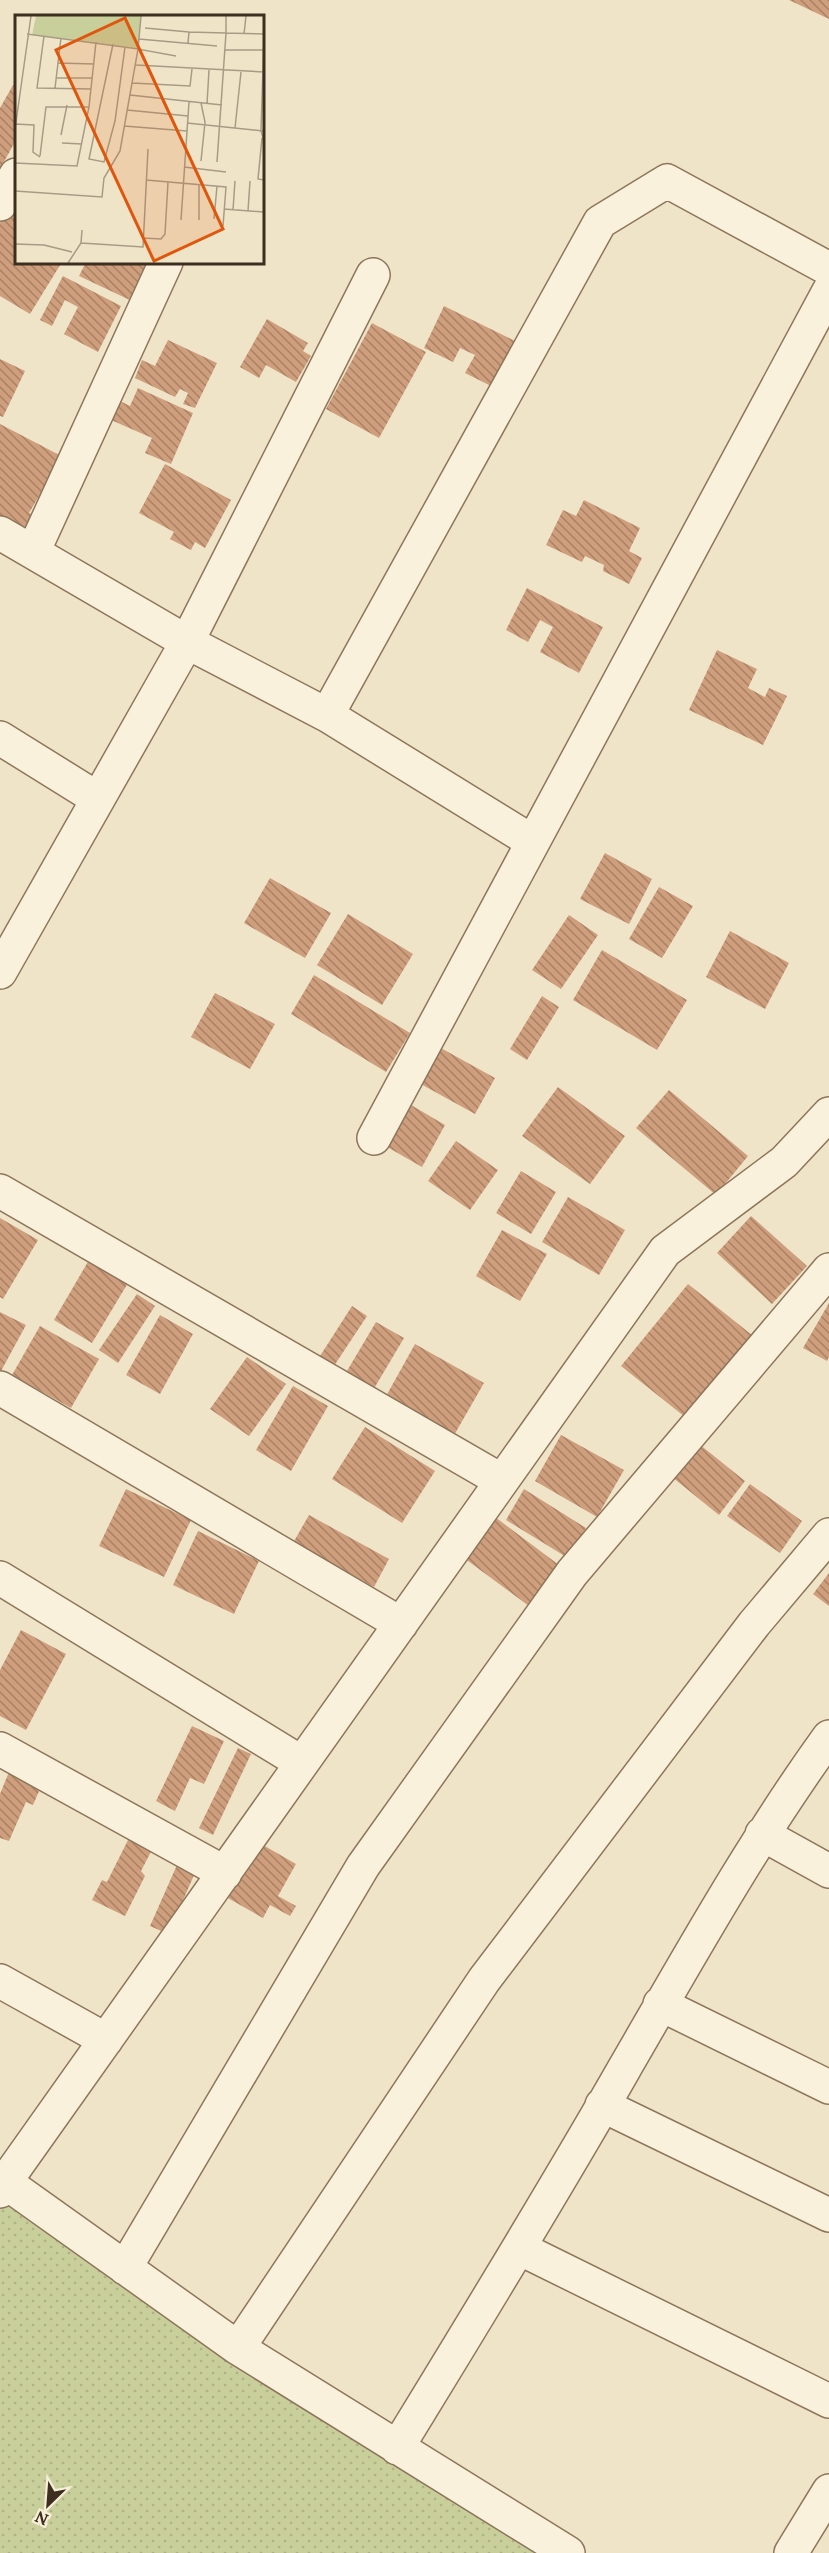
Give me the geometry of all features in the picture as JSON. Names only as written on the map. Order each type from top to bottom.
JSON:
[{"type":"street","points":[[0,204],[15,177]]},
{"type":"street","points":[[327,715],[600,222],[667,181],[829,269]]},
{"type":"street","points":[[33,552],[165,264]]},
{"type":"street","points":[[0,972],[187,642],[373,275]]},
{"type":"street","points":[[374,1138],[829,291]]},
{"type":"street","points":[[0,533],[187,642],[327,715],[533,842]]},
{"type":"street","points":[[0,738],[98,799]]},
{"type":"street","points":[[568,2553],[238,2348],[2,2184],[665,1251],[784,1162],[829,1114]]},
{"type":"street","points":[[0,1191],[502,1481]]},
{"type":"street","points":[[126,2268],[370,1856],[572,1573],[829,1270]]},
{"type":"street","points":[[0,1388],[400,1624]]},
{"type":"street","points":[[238,2348],[484,1980],[754,1624],[829,1535]]},
{"type":"street","points":[[0,1578],[302,1763]]},
{"type":"street","points":[[397,2448],[519,2248],[660,2004],[762,1834],[829,1737]]},
{"type":"street","points":[[0,1749],[225,1873]]},
{"type":"street","points":[[762,1834],[829,1871]]},
{"type":"street","points":[[0,1981],[106,2040]]},
{"type":"street","points":[[660,2004],[829,2087]]},
{"type":"street","points":[[602,2105],[829,2215]]},
{"type":"street","points":[[519,2248],[829,2401]]},
{"type":"street","points":[[791,2553],[829,2491]]},
{"type":"green space","points":[[0,2191],[566,2553],[0,2553]]},
{"type":"building","points":[[789,0],[829,0],[829,19]]},
{"type":"building","points":[[13,85],[15,86],[15,142],[0,169],[0,108]]},
{"type":"building","points":[[15,198],[15,264],[61,264],[30,314],[0,296],[0,223]]},
{"type":"building","points":[[85,264],[152,264],[134,302],[79,276]]},
{"type":"building","points":[[63,276],[121,306],[98,352],[64,334],[78,307],[65,300],[52,326],[40,320]]},
{"type":"building","points":[[444,306],[521,344],[499,390],[465,373],[475,355],[460,348],[453,362],[424,348]]},
{"type":"building","points":[[267,319],[308,343],[303,351],[311,356],[296,382],[266,365],[259,378],[240,367]]},
{"type":"building","points":[[372,323],[426,352],[379,438],[326,409]]},
{"type":"building","points":[[168,340],[217,363],[195,408],[183,404],[188,393],[180,389],[175,397],[135,378],[142,360],[155,366]]},
{"type":"building","points":[[0,359],[25,371],[3,417],[0,416]]},
{"type":"building","points":[[138,388],[193,413],[171,464],[145,453],[152,438],[111,420],[120,401],[130,406]]},
{"type":"building","points":[[0,424],[69,460],[48,500],[39,496],[29,513],[37,517],[31,528],[18,527],[0,518]]},
{"type":"building","points":[[165,464],[231,500],[205,548],[195,542],[191,550],[170,539],[174,532],[139,513]]},
{"type":"building","points":[[584,500],[640,528],[629,551],[642,558],[629,584],[603,571],[604,565],[585,556],[582,562],[546,545],[563,510],[576,516]]},
{"type":"building","points":[[527,588],[603,627],[579,673],[540,652],[553,627],[540,620],[528,642],[506,630]]},
{"type":"building","points":[[717,650],[757,669],[748,688],[765,697],[769,688],[787,696],[763,745],[689,710]]},
{"type":"building","points":[[605,853],[652,879],[629,924],[580,899]]},
{"type":"building","points":[[270,878],[331,913],[305,958],[244,923]]},
{"type":"building","points":[[659,887],[693,906],[662,958],[629,939]]},
{"type":"building","points":[[348,914],[413,954],[382,1005],[317,965]]},
{"type":"building","points":[[569,915],[598,935],[561,989],[532,970]]},
{"type":"building","points":[[730,931],[789,963],[765,1009],[706,977]]},
{"type":"building","points":[[602,950],[687,1000],[657,1050],[573,1000]]},
{"type":"building","points":[[314,975],[410,1033],[386,1072],[291,1014]]},
{"type":"building","points":[[215,993],[275,1024],[250,1069],[191,1037]]},
{"type":"building","points":[[542,996],[559,1007],[527,1060],[510,1049]]},
{"type":"building","points":[[439,1047],[495,1078],[475,1114],[419,1083]]},
{"type":"building","points":[[558,1087],[625,1136],[590,1184],[522,1136]]},
{"type":"building","points":[[669,1090],[748,1156],[716,1195],[636,1128]]},
{"type":"building","points":[[406,1102],[445,1125],[422,1167],[382,1144]]},
{"type":"building","points":[[456,1141],[498,1170],[470,1210],[428,1181]]},
{"type":"building","points":[[521,1171],[556,1192],[531,1234],[496,1213]]},
{"type":"building","points":[[568,1197],[625,1230],[599,1275],[542,1242]]},
{"type":"building","points":[[751,1216],[807,1266],[772,1304],[717,1253]]},
{"type":"building","points":[[0,1218],[38,1240],[3,1299],[0,1297]]},
{"type":"building","points":[[502,1230],[547,1254],[520,1301],[476,1276]]},
{"type":"building","points":[[89,1260],[128,1283],[92,1343],[54,1320]]},
{"type":"building","points":[[688,1284],[752,1335],[685,1417],[621,1366]]},
{"type":"building","points":[[137,1294],[155,1306],[118,1363],[99,1350]]},
{"type":"building","points":[[829,1303],[829,1357],[827,1361],[803,1348]]},
{"type":"building","points":[[352,1306],[367,1316],[334,1366],[320,1356]]},
{"type":"building","points":[[0,1312],[26,1325],[0,1373]]},
{"type":"building","points":[[160,1315],[193,1334],[160,1394],[126,1375]]},
{"type":"building","points":[[376,1322],[404,1338],[372,1392],[344,1376]]},
{"type":"building","points":[[40,1326],[99,1359],[71,1408],[12,1375]]},
{"type":"building","points":[[415,1344],[484,1383],[453,1437],[385,1398]]},
{"type":"building","points":[[247,1357],[286,1384],[249,1436],[210,1409]]},
{"type":"building","points":[[293,1386],[328,1406],[291,1471],[256,1450]]},
{"type":"building","points":[[365,1427],[435,1471],[402,1523],[332,1479]]},
{"type":"building","points":[[561,1435],[624,1470],[597,1517],[535,1481]]},
{"type":"building","points":[[699,1444],[745,1481],[719,1515],[672,1477]]},
{"type":"building","points":[[750,1484],[802,1521],[780,1553],[727,1516]]},
{"type":"building","points":[[126,1489],[191,1520],[164,1577],[99,1546]]},
{"type":"building","points":[[524,1489],[586,1528],[568,1558],[506,1520]]},
{"type":"building","points":[[309,1515],[389,1559],[374,1587],[293,1543]]},
{"type":"building","points":[[495,1517],[563,1568],[533,1609],[464,1558]]},
{"type":"building","points":[[198,1531],[259,1561],[234,1614],[173,1585]]},
{"type":"building","points":[[829,1573],[829,1606],[813,1594]]},
{"type":"building","points":[[21,1630],[66,1654],[26,1730],[0,1716],[0,1670]]},
{"type":"building","points":[[192,1726],[224,1741],[204,1784],[190,1778],[175,1811],[156,1801]]},
{"type":"building","points":[[238,1748],[251,1754],[213,1835],[199,1828]]},
{"type":"building","points":[[11,1767],[44,1780],[33,1805],[26,1802],[9,1841],[0,1838],[0,1794]]},
{"type":"building","points":[[132,1832],[155,1844],[141,1871],[145,1876],[125,1916],[92,1900],[102,1880],[107,1882]]},
{"type":"building","points":[[256,1841],[296,1864],[278,1896],[296,1906],[290,1916],[270,1905],[263,1918],[226,1897]]},
{"type":"building","points":[[177,1865],[195,1873],[168,1934],[150,1926]]}]
